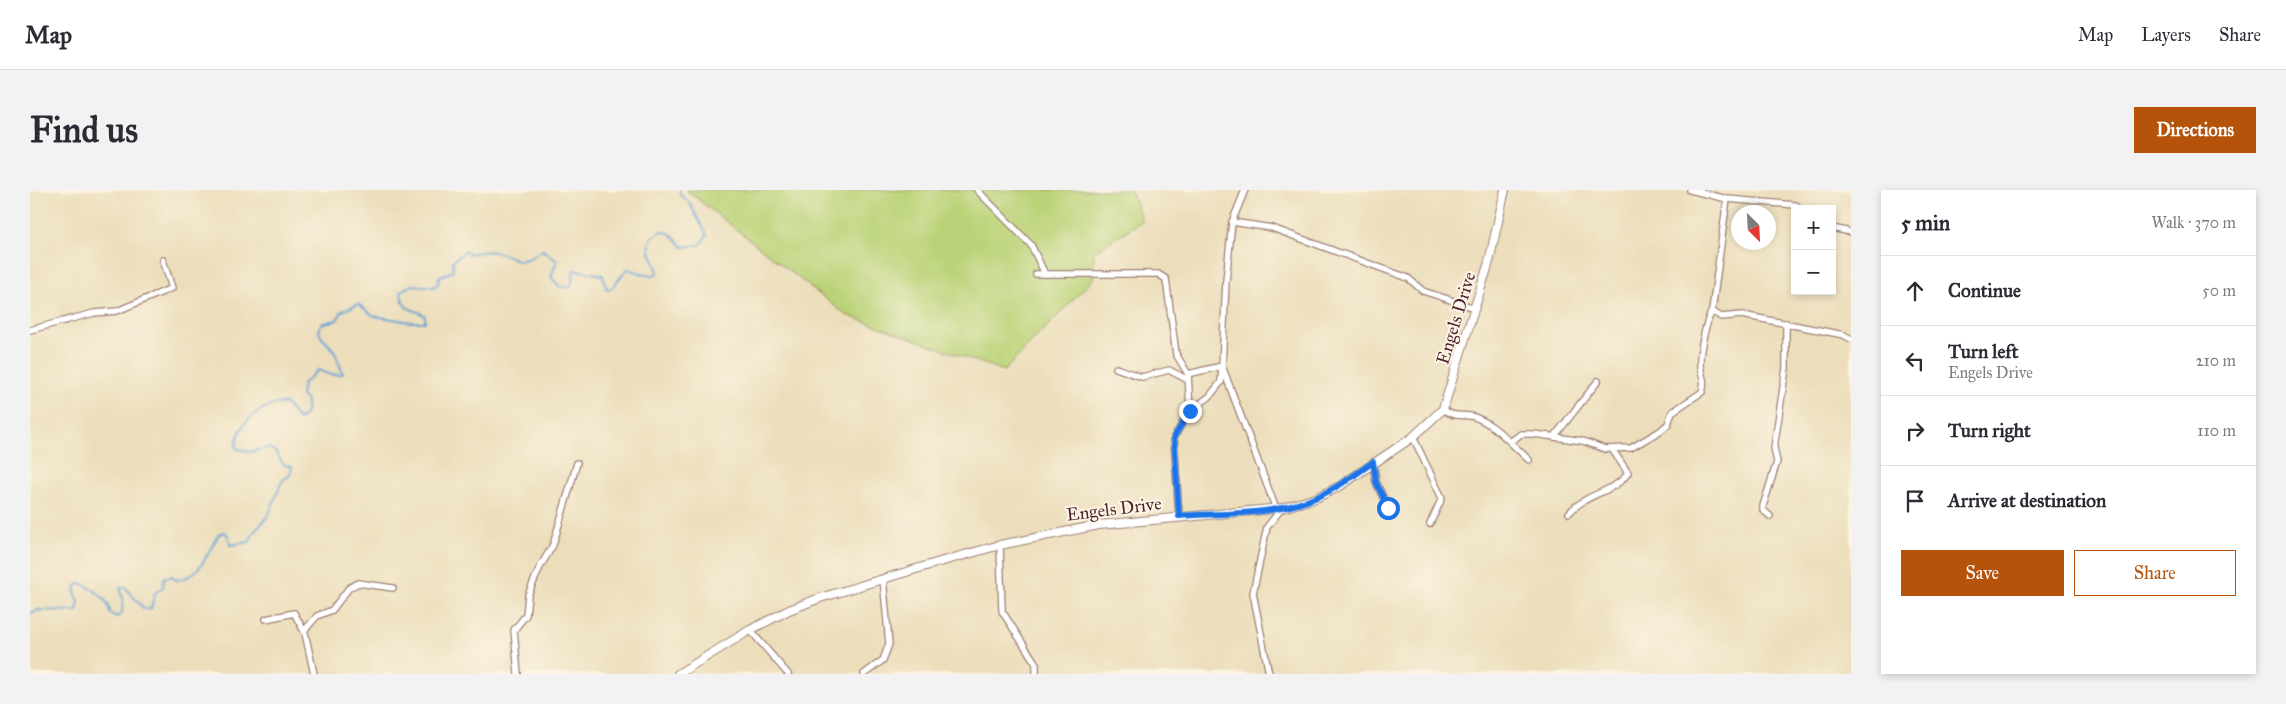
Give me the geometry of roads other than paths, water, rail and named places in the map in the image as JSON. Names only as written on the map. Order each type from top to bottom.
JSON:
[{"type":"street","points":[[977,190],[1030,245],[1046,274]]},
{"type":"street","points":[[1179,516],[1174,437],[1190,411],[1209,397],[1221,382],[1226,281],[1232,222],[1245,190]]},
{"type":"street","name":"Engels Drive","points":[[678,674],[750,630],[789,610],[883,578],[1000,545],[1099,525],[1179,516],[1279,509],[1322,495],[1340,486],[1373,462],[1413,437],[1443,409],[1497,231],[1505,190]]},
{"type":"street","points":[[1690,190],[1727,199],[1796,205]]},
{"type":"street","points":[[1510,442],[1522,434],[1583,441],[1605,449],[1631,448],[1660,432],[1668,424],[1672,412],[1702,392],[1705,382],[1700,365],[1707,319],[1712,311],[1727,199]]},
{"type":"street","points":[[1232,222],[1272,228],[1408,278],[1424,291],[1475,308]]},
{"type":"street","points":[[1836,229],[1851,232]]},
{"type":"street","points":[[30,330],[94,313],[117,311],[172,288],[163,260]]},
{"type":"street","points":[[1036,274],[1158,274],[1163,276],[1166,279],[1176,354],[1188,377],[1190,411]]},
{"type":"street","points":[[1712,311],[1721,317],[1742,315],[1844,334],[1851,340]]},
{"type":"street","points":[[1770,516],[1763,510],[1763,506],[1776,462],[1774,448],[1786,368],[1786,323]]},
{"type":"street","points":[[1116,368],[1142,377],[1170,370],[1188,377],[1222,366]]},
{"type":"street","points":[[1222,366],[1279,509],[1267,527],[1252,593],[1268,674]]},
{"type":"street","points":[[1554,437],[1598,381]]},
{"type":"street","points":[[1443,409],[1457,416],[1476,417],[1499,432],[1529,460]]},
{"type":"street","points":[[1413,437],[1442,498],[1430,524]]},
{"type":"street","points":[[1570,513],[1579,502],[1620,484],[1628,473],[1612,449]]},
{"type":"street","points":[[1373,462],[1376,482],[1388,508]]},
{"type":"street","points":[[518,674],[514,630],[526,615],[528,595],[540,567],[553,545],[577,463]]},
{"type":"street","points":[[1000,545],[1002,611],[1036,664],[1036,674]]},
{"type":"street","points":[[864,674],[883,660],[889,644],[883,578]]},
{"type":"street","points":[[304,631],[317,616],[332,610],[349,588],[358,582],[393,588]]},
{"type":"street","points":[[266,619],[294,613],[304,631],[311,653],[314,674]]},
{"type":"street","points":[[750,630],[788,674]]},
{"type":"waterway","points":[[30,613],[39,610],[77,611],[79,602],[75,593],[76,586],[80,583],[99,594],[107,603],[110,613],[116,617],[122,614],[123,599],[120,588],[125,587],[144,609],[151,609],[155,593],[163,587],[164,578],[172,576],[176,580],[192,575],[202,563],[219,534],[225,532],[229,537],[230,545],[249,542],[254,532],[268,516],[282,481],[290,475],[292,467],[283,464],[276,452],[268,448],[249,452],[236,448],[237,439],[252,416],[276,404],[285,403],[299,420],[306,413],[307,400],[301,396],[303,384],[318,370],[331,375],[343,374],[334,350],[322,338],[319,332],[321,324],[337,320],[342,311],[358,304],[374,316],[411,322],[425,322],[425,316],[406,307],[401,291],[412,285],[433,287],[438,284],[439,277],[453,271],[453,261],[465,251],[469,254],[495,252],[519,261],[530,258],[543,250],[557,261],[551,277],[560,287],[571,287],[574,270],[603,275],[606,288],[611,289],[627,269],[651,276],[658,273],[650,253],[651,238],[661,231],[671,234],[683,247],[700,245],[707,235],[689,202],[680,195],[680,190]]}]
